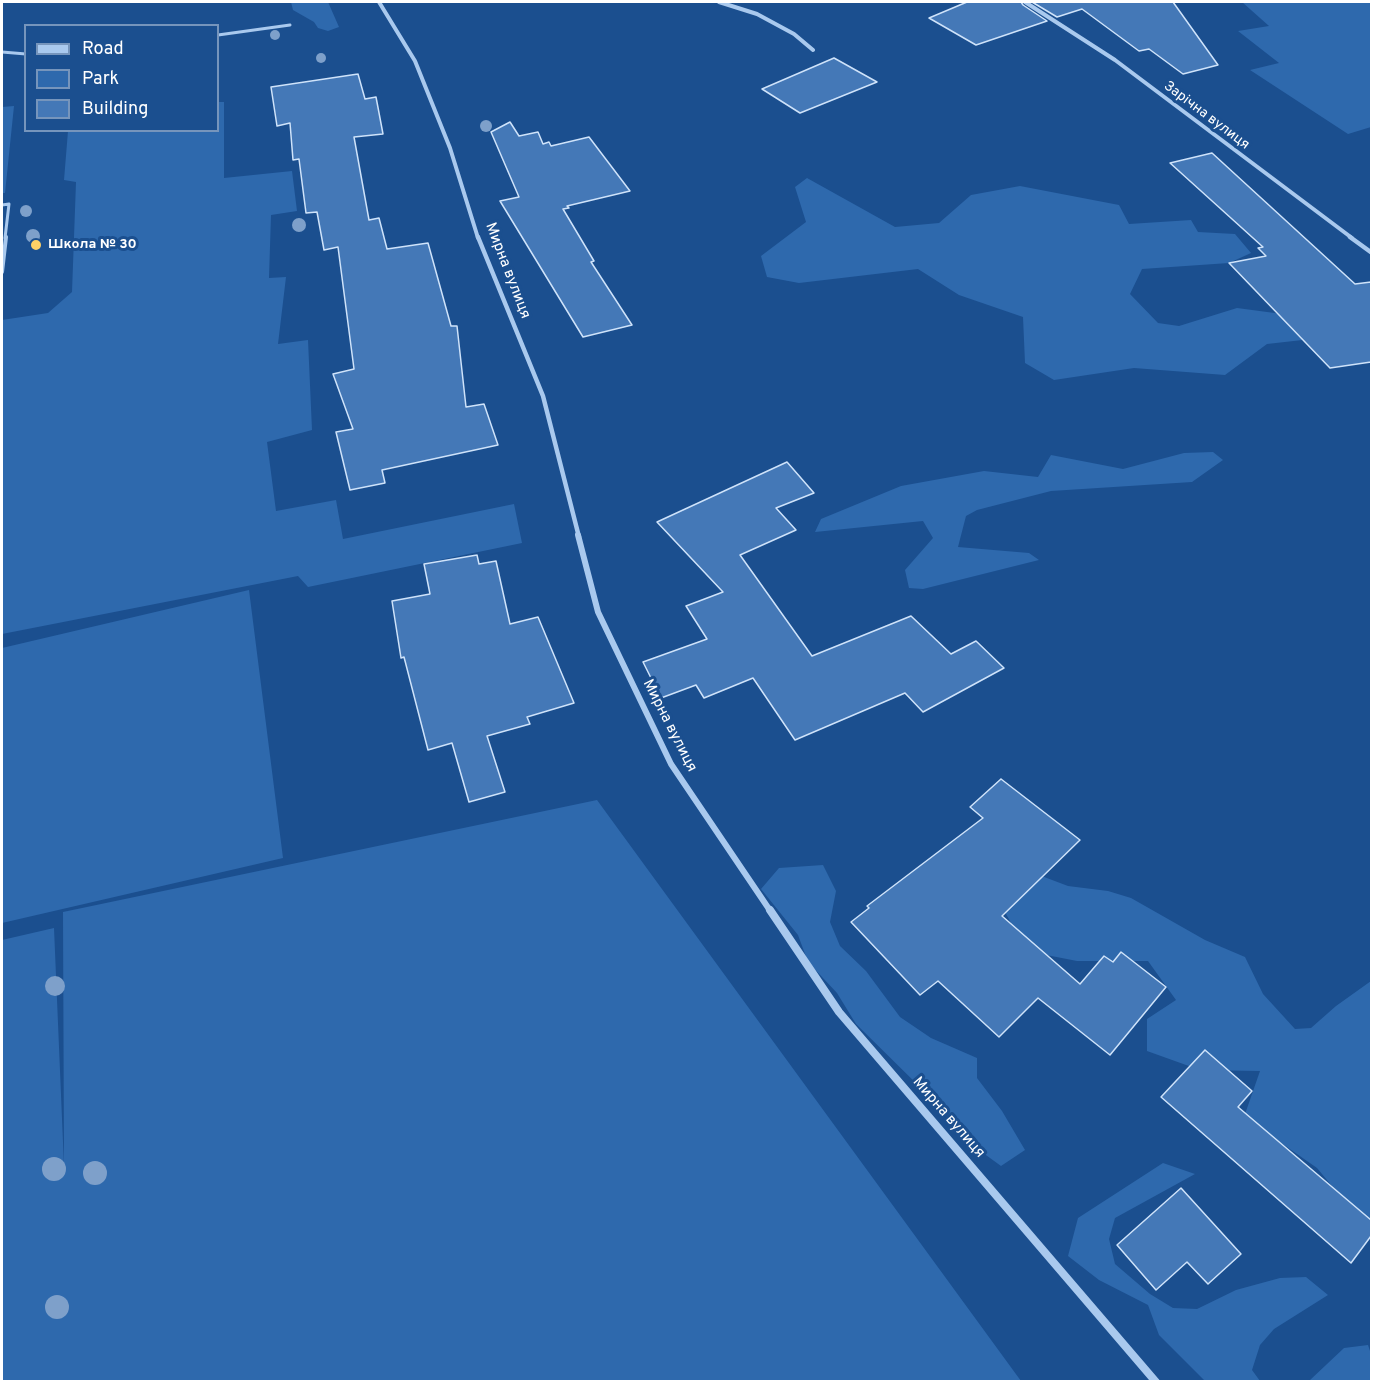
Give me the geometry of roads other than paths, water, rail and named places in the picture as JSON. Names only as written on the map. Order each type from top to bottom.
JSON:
[{"type":"street","name":"Мирна вулиця","points":[[379,2],[415,61],[450,148],[482,250],[543,396],[598,612],[671,764],[839,1012],[1156,1382]]},
{"type":"street","points":[[719,2],[757,14],[794,34],[813,50]]},
{"type":"street","name":"Зарічна вулиця","points":[[1025,2],[1115,60],[1371,253]]},
{"type":"lane","points":[[219,35],[290,26]]},
{"type":"lane","points":[[2,52],[24,54]]},
{"type":"lane","points":[[2,204],[9,204],[2,272]]},
{"type":"place","name":"Школа № 30","points":[[36,245]]}]
